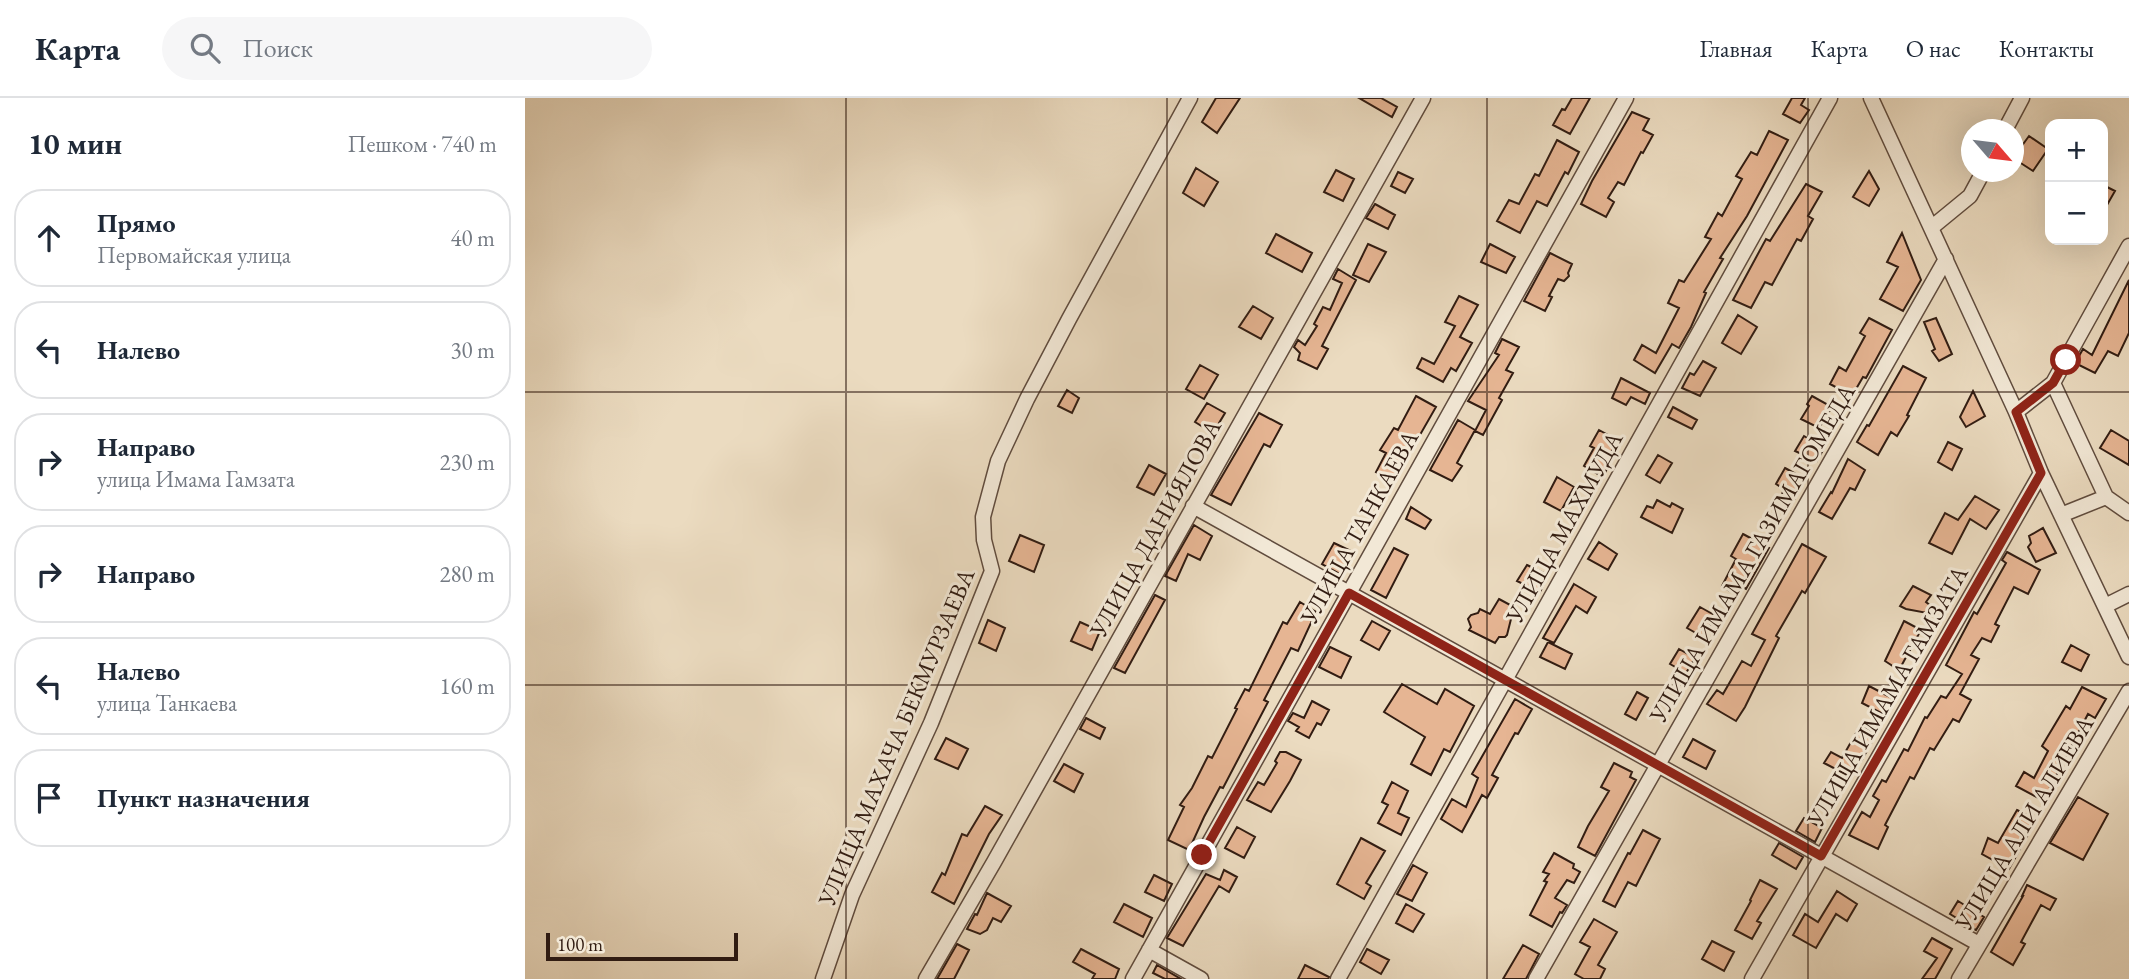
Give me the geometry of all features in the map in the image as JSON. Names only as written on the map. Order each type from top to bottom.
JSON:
[{"type":"street","name":"УЛИЦА МАХАЧА БЕКМУРЗАЕВА","points":[[823,979],[852,895],[931,723],[992,571],[984,540],[983,517],[998,461],[1069,319],[1190,98]]},
{"type":"street","name":"УЛИЦА ДАНИЯЛОВА","points":[[926,979],[1423,98]]},
{"type":"street","name":"УЛИЦА ТАНКАЕВА","points":[[1133,979],[1626,98]]},
{"type":"street","name":"УЛИЦА МАХМУДА","points":[[1338,979],[1830,98]]},
{"type":"street","points":[[1871,98],[2016,412],[2041,473],[2129,657]]},
{"type":"street","points":[[2011,119],[2022,98]]},
{"type":"street","points":[[1931,228],[1970,196],[1978,182]]},
{"type":"street","points":[[2016,412],[2053,383],[2129,246]]},
{"type":"street","name":"УЛИЦА ИМАМА ГАЗИМАГОМЕДА","points":[[1537,979],[1946,259]]},
{"type":"street","points":[[2053,383],[2106,497],[2129,513]]},
{"type":"street","name":"УЛИЦА ИМАМА ГАМЗАТА","points":[[1752,979],[2041,473]]},
{"type":"street","points":[[2061,515],[2106,497]]},
{"type":"street","points":[[1193,506],[1979,944]]},
{"type":"street","points":[[2105,606],[2129,594]]},
{"type":"street","name":"УЛИЦА АЛИ АЛИЕВА","points":[[1959,979],[2129,691]]},
{"type":"street","points":[[1149,950],[1201,979]]},
{"type":"building","points":[[1216,98],[1240,98],[1217,133],[1202,122]]},
{"type":"building","points":[[1359,98],[1381,98],[1397,107],[1392,117]]},
{"type":"building","points":[[1572,98],[1590,98],[1570,134],[1553,125]]},
{"type":"building","points":[[1792,98],[1805,98],[1801,105],[1809,110],[1800,123],[1783,114]]},
{"type":"building","points":[[1632,112],[1649,119],[1643,130],[1653,135],[1624,185],[1618,182],[1608,198],[1614,202],[1606,217],[1581,204]]},
{"type":"building","points":[[1769,131],[1788,140],[1747,216],[1720,258],[1723,259],[1704,292],[1706,293],[1691,327],[1679,348],[1672,344],[1655,373],[1634,360],[1642,345],[1656,353],[1679,308],[1668,303],[1679,280],[1684,282],[1711,239],[1705,237],[1718,213],[1722,216],[1742,179],[1736,176],[1751,152],[1757,155]]},
{"type":"building","points":[[2029,136],[2045,147],[2045,153],[2033,171],[2024,165],[2024,143]]},
{"type":"building","points":[[1557,140],[1579,152],[1547,206],[1537,201],[1520,233],[1497,221],[1509,200],[1519,204],[1535,174],[1539,176]]},
{"type":"building","points":[[1196,168],[1218,182],[1204,206],[1183,193]]},
{"type":"building","points":[[1336,170],[1354,179],[1343,201],[1324,192]]},
{"type":"building","points":[[1869,171],[1879,189],[1869,206],[1853,197]]},
{"type":"building","points":[[1398,172],[1413,179],[1405,193],[1391,186]]},
{"type":"building","points":[[1806,184],[1822,192],[1808,216],[1813,219],[1801,241],[1797,239],[1772,285],[1765,282],[1751,308],[1733,300],[1766,239],[1770,241]]},
{"type":"building","points":[[2108,188],[2115,191],[2108,203]]},
{"type":"building","points":[[1375,204],[1395,215],[1388,229],[1366,218]]},
{"type":"building","points":[[1902,233],[1921,280],[1903,311],[1880,299],[1898,267],[1887,262]]},
{"type":"building","points":[[1276,234],[1312,253],[1302,272],[1266,253]]},
{"type":"building","points":[[1368,244],[1386,252],[1369,282],[1353,275]]},
{"type":"building","points":[[1490,244],[1515,257],[1506,273],[1481,262]]},
{"type":"building","points":[[1550,253],[1572,264],[1569,276],[1564,281],[1558,279],[1545,311],[1524,301]]},
{"type":"building","points":[[1338,269],[1356,280],[1322,346],[1328,349],[1317,369],[1298,360],[1300,353],[1294,347],[1298,340],[1305,345],[1317,326],[1314,324],[1323,307],[1330,310],[1342,283],[1333,279]]},
{"type":"building","points":[[2129,280],[2129,333],[2118,356],[2108,351],[2095,373],[2075,363],[2083,349],[2092,355]]},
{"type":"building","points":[[1459,296],[1478,305],[1460,337],[1472,343],[1456,371],[1451,368],[1443,382],[1417,368],[1422,358],[1434,364],[1455,326],[1445,322]]},
{"type":"building","points":[[1253,306],[1273,318],[1261,339],[1239,327]]},
{"type":"building","points":[[1738,315],[1757,327],[1741,354],[1722,343]]},
{"type":"building","points":[[1869,318],[1892,330],[1866,378],[1863,377],[1852,396],[1830,384],[1839,367],[1846,371],[1865,336],[1860,333]]},
{"type":"building","points":[[1936,318],[1952,354],[1939,361],[1932,351],[1935,349],[1924,322]]},
{"type":"building","points":[[1502,339],[1519,347],[1506,370],[1513,373],[1499,398],[1502,400],[1483,435],[1475,431],[1486,410],[1468,401],[1499,355],[1495,353]]},
{"type":"building","points":[[1703,361],[1716,368],[1700,396],[1682,388],[1690,373],[1694,375]]},
{"type":"building","points":[[1200,365],[1218,375],[1204,399],[1186,389]]},
{"type":"building","points":[[1903,366],[1926,378],[1897,436],[1891,432],[1878,455],[1857,442]]},
{"type":"building","points":[[1621,378],[1650,393],[1645,404],[1631,397],[1626,405],[1612,398]]},
{"type":"building","points":[[1067,390],[1079,398],[1072,413],[1058,406]]},
{"type":"building","points":[[1973,391],[1985,416],[1966,427],[1960,417]]},
{"type":"building","points":[[1416,396],[1436,407],[1393,482],[1376,472],[1386,453],[1380,450],[1394,428],[1398,430]]},
{"type":"building","points":[[1812,396],[1832,407],[1819,428],[1801,419]]},
{"type":"building","points":[[1207,403],[1225,413],[1213,433],[1195,422]]},
{"type":"building","points":[[1673,407],[1697,420],[1692,429],[1668,417]]},
{"type":"building","points":[[1259,413],[1282,425],[1270,447],[1264,444],[1231,505],[1211,495]]},
{"type":"building","points":[[1458,420],[1475,430],[1457,463],[1462,466],[1452,481],[1430,470]]},
{"type":"building","points":[[1599,430],[1617,440],[1603,477],[1584,466],[1594,448],[1590,446]]},
{"type":"building","points":[[2111,430],[2129,441],[2129,465],[2100,448]]},
{"type":"building","points":[[1804,436],[1824,448],[1817,461],[1795,451]]},
{"type":"building","points":[[1948,442],[1962,449],[1952,470],[1938,462]]},
{"type":"building","points":[[1658,455],[1672,463],[1660,483],[1646,475]]},
{"type":"building","points":[[1848,459],[1865,470],[1855,490],[1850,488],[1832,519],[1819,512],[1832,493]]},
{"type":"building","points":[[1149,465],[1166,474],[1154,495],[1137,487]]},
{"type":"building","points":[[1785,468],[1805,479],[1794,500],[1782,494],[1784,489],[1776,484]]},
{"type":"building","points":[[1557,477],[1574,487],[1561,511],[1544,502]]},
{"type":"building","points":[[1975,496],[1999,510],[1986,529],[1970,519],[1952,554],[1929,543],[1945,513],[1958,520]]},
{"type":"building","points":[[1657,500],[1670,507],[1672,503],[1683,509],[1672,533],[1641,517],[1647,506],[1653,508]]},
{"type":"building","points":[[1411,507],[1431,520],[1425,529],[1406,519]]},
{"type":"building","points":[[1194,525],[1212,536],[1200,560],[1188,554],[1176,581],[1165,576]]},
{"type":"building","points":[[2043,528],[2056,553],[2036,562],[2028,547],[2031,543],[2029,536]]},
{"type":"building","points":[[1743,534],[1769,548],[1746,589],[1735,583],[1730,591],[1722,586],[1736,559],[1731,556]]},
{"type":"building","points":[[1020,535],[1044,545],[1034,572],[1009,561]]},
{"type":"building","points":[[1599,542],[1617,554],[1608,570],[1588,559]]},
{"type":"building","points":[[1334,543],[1353,552],[1340,574],[1322,564]]},
{"type":"building","points":[[1802,544],[1826,557],[1776,636],[1779,638],[1736,721],[1707,704],[1717,690],[1723,694],[1742,661],[1751,666],[1765,640],[1752,634]]},
{"type":"building","points":[[1394,548],[1408,555],[1386,598],[1371,590]]},
{"type":"building","points":[[2007,552],[2040,570],[2028,594],[2014,587],[1995,624],[1999,626],[1991,642],[1982,638],[1971,655],[1979,659],[1960,694],[1971,700],[1959,722],[1953,719],[1934,750],[1930,748],[1914,779],[1910,777],[1885,825],[1888,827],[1878,849],[1849,835],[1862,812],[1870,817],[1879,800],[1873,796],[1882,780],[1886,782],[1904,749],[1908,751],[1925,717],[1927,718],[1941,696],[1946,698],[1962,674],[1946,665],[1974,612],[1977,614],[2006,563],[2002,560]]},
{"type":"building","points":[[1527,565],[1548,575],[1540,592],[1517,581]]},
{"type":"building","points":[[1574,584],[1596,597],[1587,613],[1576,606],[1554,643],[1543,638]]},
{"type":"building","points":[[1913,586],[1931,595],[1926,602],[1931,606],[1927,613],[1900,606]]},
{"type":"building","points":[[1155,595],[1165,600],[1125,673],[1114,668]]},
{"type":"building","points":[[1499,599],[1514,607],[1507,635],[1499,637],[1495,643],[1469,630],[1471,627],[1468,619],[1480,609],[1490,614]]},
{"type":"building","points":[[1300,602],[1316,612],[1298,651],[1291,648],[1264,700],[1268,702],[1223,788],[1220,787],[1189,850],[1168,840],[1184,807],[1180,805],[1208,756],[1212,758],[1237,709],[1235,708],[1245,689],[1249,691],[1283,622],[1287,624]]},
{"type":"building","points":[[1700,607],[1716,616],[1703,637],[1687,628]]},
{"type":"building","points":[[988,620],[1005,628],[996,651],[979,643]]},
{"type":"building","points":[[1372,621],[1390,631],[1379,650],[1361,640]]},
{"type":"building","points":[[1904,621],[1921,630],[1899,670],[1885,661]]},
{"type":"building","points":[[1080,622],[1100,631],[1092,650],[1071,641]]},
{"type":"building","points":[[1548,642],[1572,654],[1565,669],[1540,657]]},
{"type":"building","points":[[2071,645],[2089,655],[2081,671],[2062,662]]},
{"type":"building","points":[[1330,647],[1351,657],[1341,678],[1319,667]]},
{"type":"building","points":[[1679,649],[1695,658],[1686,673],[1670,664]]},
{"type":"building","points":[[1402,684],[1437,704],[1445,689],[1474,706],[1450,752],[1444,749],[1431,775],[1411,764],[1425,737],[1384,712]]},
{"type":"building","points":[[1869,686],[1892,698],[1883,714],[1862,703]]},
{"type":"building","points":[[2082,687],[2106,699],[2095,718],[2088,714],[2050,787],[2054,789],[2046,802],[2016,786],[2024,772],[2034,778],[2048,751],[2042,746],[2066,706],[2070,709]]},
{"type":"building","points":[[1637,692],[1648,698],[1636,720],[1625,714]]},
{"type":"building","points":[[1515,699],[1532,709],[1492,775],[1498,778],[1487,798],[1482,795],[1462,832],[1441,819],[1452,799],[1466,807],[1478,778],[1472,774]]},
{"type":"building","points":[[1312,701],[1329,710],[1321,725],[1317,723],[1309,738],[1296,731],[1299,727],[1288,721],[1293,713],[1304,718]]},
{"type":"building","points":[[1086,718],[1105,728],[1100,739],[1080,729]]},
{"type":"building","points":[[1860,726],[1876,734],[1862,760],[1858,758],[1849,776],[1824,763],[1831,752],[1842,758]]},
{"type":"building","points":[[946,738],[968,749],[958,769],[935,759]]},
{"type":"building","points":[[1693,739],[1715,751],[1706,769],[1683,757]]},
{"type":"building","points":[[1280,752],[1286,752],[1301,760],[1271,812],[1247,800],[1258,782],[1264,785]]},
{"type":"building","points":[[1614,763],[1632,772],[1630,777],[1636,780],[1595,856],[1578,847],[1609,791],[1601,787]]},
{"type":"building","points":[[1064,764],[1083,774],[1074,792],[1054,781]]},
{"type":"building","points":[[1392,782],[1408,791],[1398,813],[1409,818],[1401,835],[1378,823],[1388,805],[1382,802]]},
{"type":"building","points":[[2078,797],[2108,814],[2083,860],[2050,843]]},
{"type":"building","points":[[985,806],[1002,815],[989,834],[954,904],[932,892],[942,873],[945,875],[962,834],[967,836]]},
{"type":"building","points":[[2017,810],[2036,820],[2009,869],[1982,854],[1988,838],[1998,843]]},
{"type":"building","points":[[1804,818],[1822,828],[1815,842],[1796,831]]},
{"type":"building","points":[[1237,827],[1255,837],[1244,858],[1225,848]]},
{"type":"building","points":[[1643,830],[1660,839],[1636,886],[1628,882],[1615,907],[1603,901]]},
{"type":"building","points":[[1361,838],[1385,851],[1366,883],[1371,886],[1364,899],[1337,884]]},
{"type":"building","points":[[1779,843],[1803,857],[1796,869],[1772,855]]},
{"type":"building","points":[[1554,853],[1574,864],[1573,868],[1580,872],[1574,883],[1567,880],[1555,898],[1567,905],[1552,927],[1530,915],[1547,882],[1544,881],[1549,874],[1543,872]]},
{"type":"building","points":[[1413,865],[1427,873],[1412,901],[1397,894]]},
{"type":"building","points":[[1224,870],[1237,877],[1229,892],[1219,886],[1183,946],[1167,938],[1206,874],[1220,880]]},
{"type":"building","points":[[1154,875],[1172,884],[1164,901],[1145,892]]},
{"type":"building","points":[[1760,880],[1777,889],[1757,921],[1761,923],[1752,939],[1735,930]]},
{"type":"building","points":[[2027,885],[2056,899],[2050,910],[2041,905],[2021,942],[2025,944],[2013,965],[1991,952]]},
{"type":"building","points":[[1837,891],[1857,904],[1847,921],[1836,914],[1816,948],[1793,935],[1805,914],[1818,922]]},
{"type":"building","points":[[987,893],[1011,906],[1001,922],[993,918],[987,930],[980,934],[967,929]]},
{"type":"building","points":[[1958,901],[1984,917],[1976,930],[1950,914]]},
{"type":"building","points":[[1124,904],[1152,918],[1143,937],[1114,922]]},
{"type":"building","points":[[1406,904],[1424,914],[1413,932],[1396,923]]},
{"type":"building","points":[[1594,919],[1617,932],[1598,965],[1605,969],[1600,979],[1584,979],[1575,974],[1590,947],[1580,942]]},
{"type":"building","points":[[1932,938],[1952,949],[1935,979],[1922,979],[1937,958],[1924,951]]},
{"type":"building","points":[[1712,941],[1734,952],[1724,971],[1702,959]]},
{"type":"building","points":[[957,944],[969,950],[954,979],[937,979]]},
{"type":"building","points":[[1523,945],[1539,954],[1526,979],[1503,979]]},
{"type":"building","points":[[1081,949],[1119,969],[1115,979],[1092,979],[1095,974],[1073,962]]},
{"type":"building","points":[[1367,949],[1389,960],[1381,974],[1360,962]]},
{"type":"building","points":[[1157,965],[1181,979],[1165,979],[1153,973]]},
{"type":"building","points":[[1305,965],[1329,977],[1328,979],[1298,979]]},
{"type":"route","points":[[1202,855],[1349,593],[1821,856],[2041,473],[2016,412],[2053,383],[2066,360]]}]
